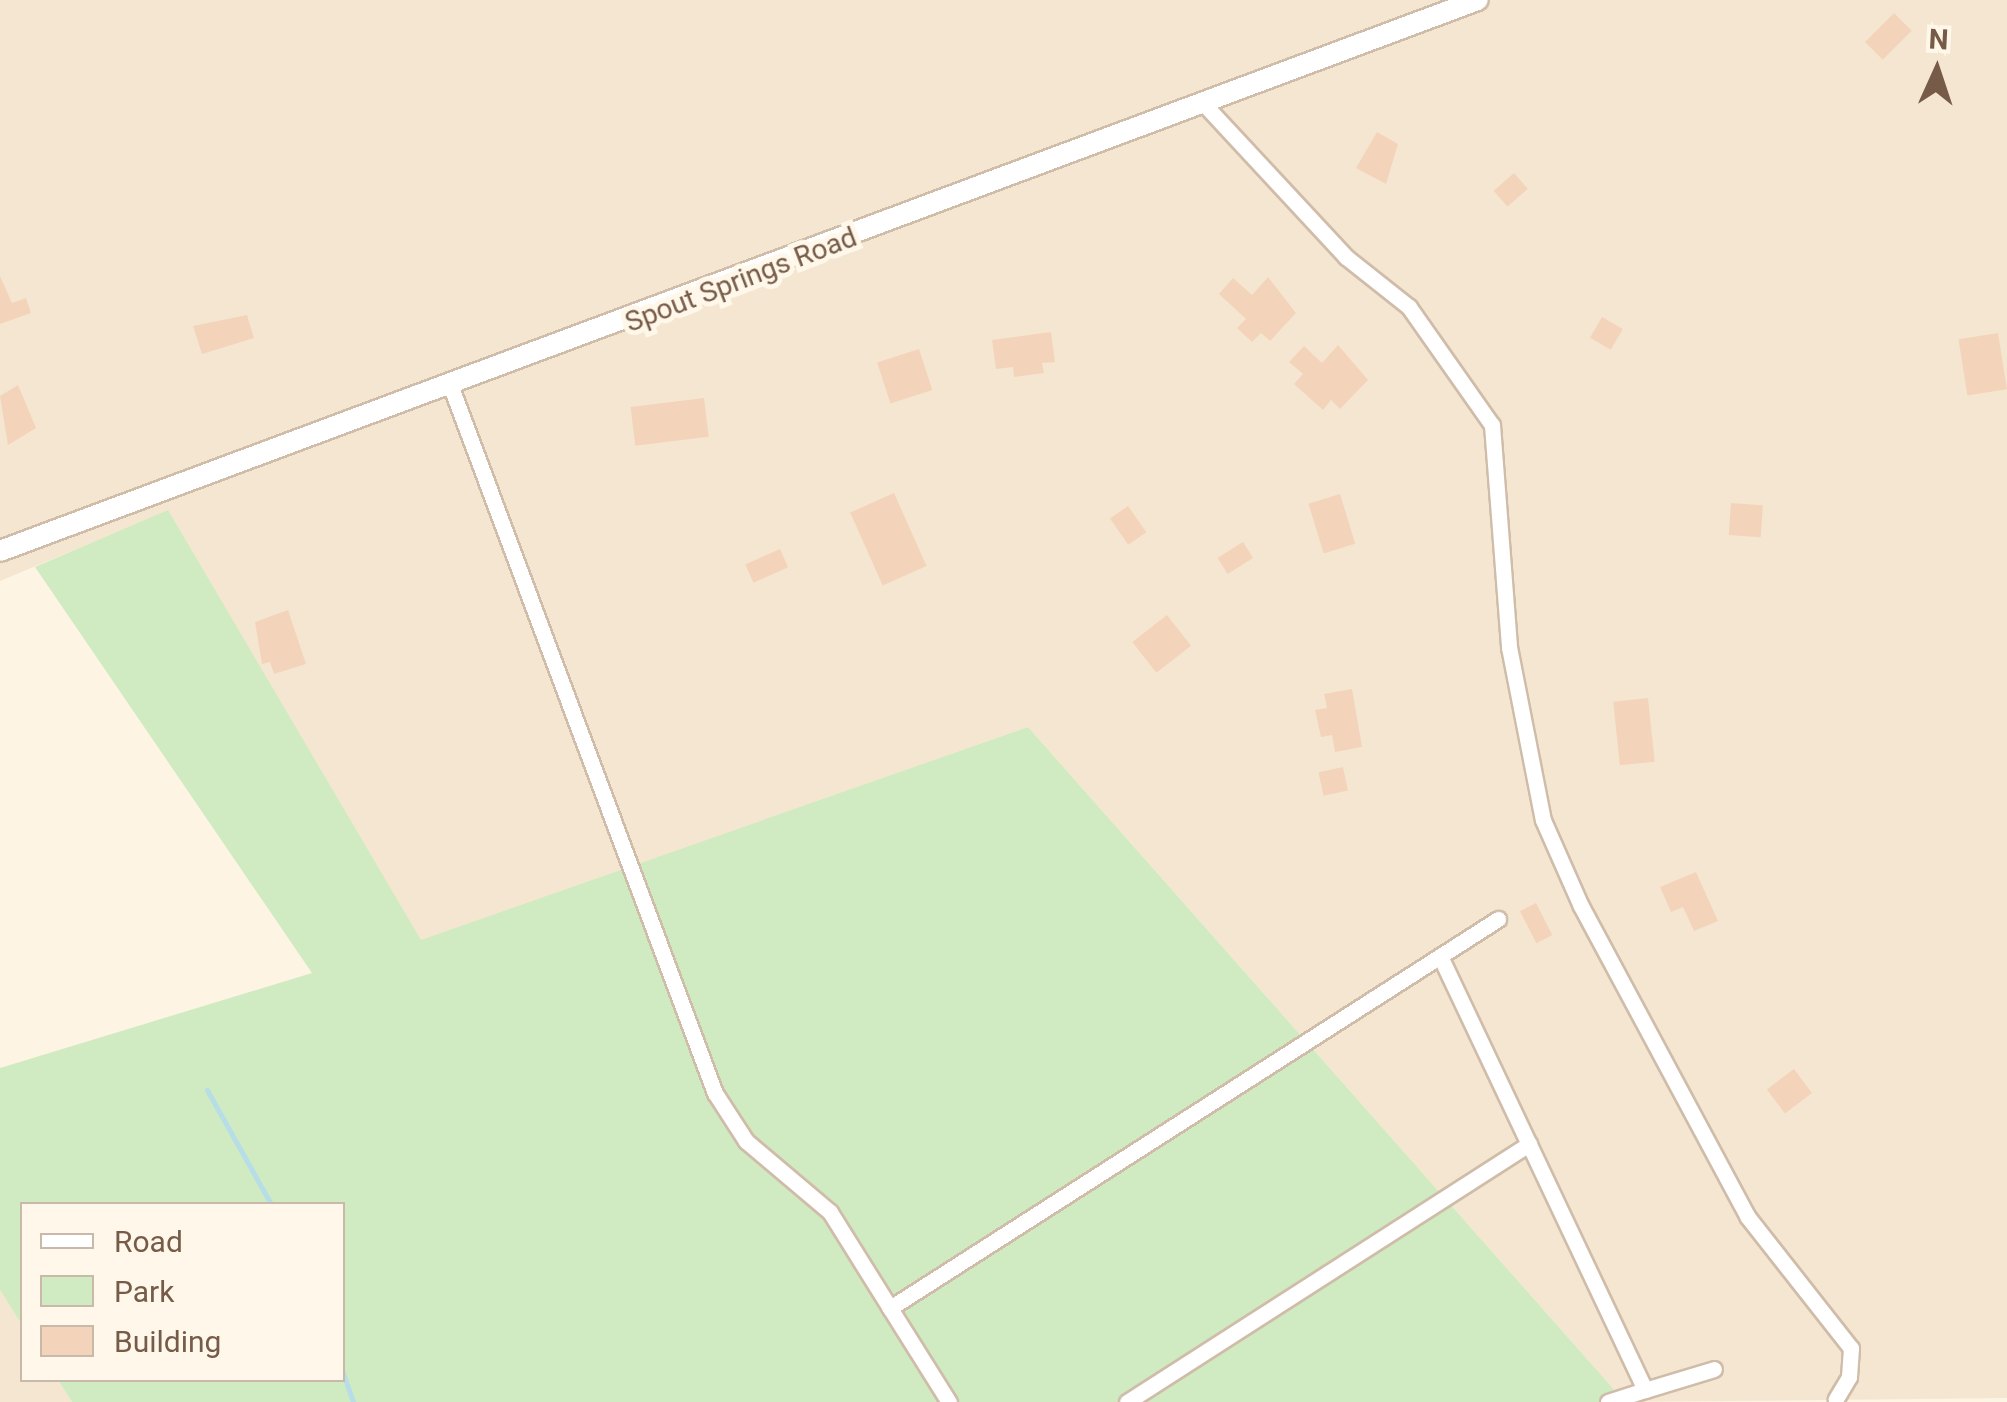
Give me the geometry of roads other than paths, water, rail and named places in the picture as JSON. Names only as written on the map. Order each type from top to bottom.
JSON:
[{"type":"street","name":"Spout Springs Road","points":[[0,551],[451,387],[1478,0]]},
{"type":"street","points":[[1203,103],[1346,257],[1410,307],[1492,425],[1509,648],[1543,820],[1747,1216],[1851,1348],[1848,1378],[1836,1399]]},
{"type":"street","points":[[451,387],[716,1093],[746,1142],[830,1212],[950,1402]]},
{"type":"street","points":[[890,1308],[1498,918]]},
{"type":"street","points":[[1440,956],[1645,1390]]},
{"type":"street","points":[[1127,1402],[1529,1144]]},
{"type":"street","points":[[1608,1402],[1714,1369]]},
{"type":"waterway","points":[[207,1090],[270,1202]]},
{"type":"waterway","points":[[345,1379],[353,1402]]}]
